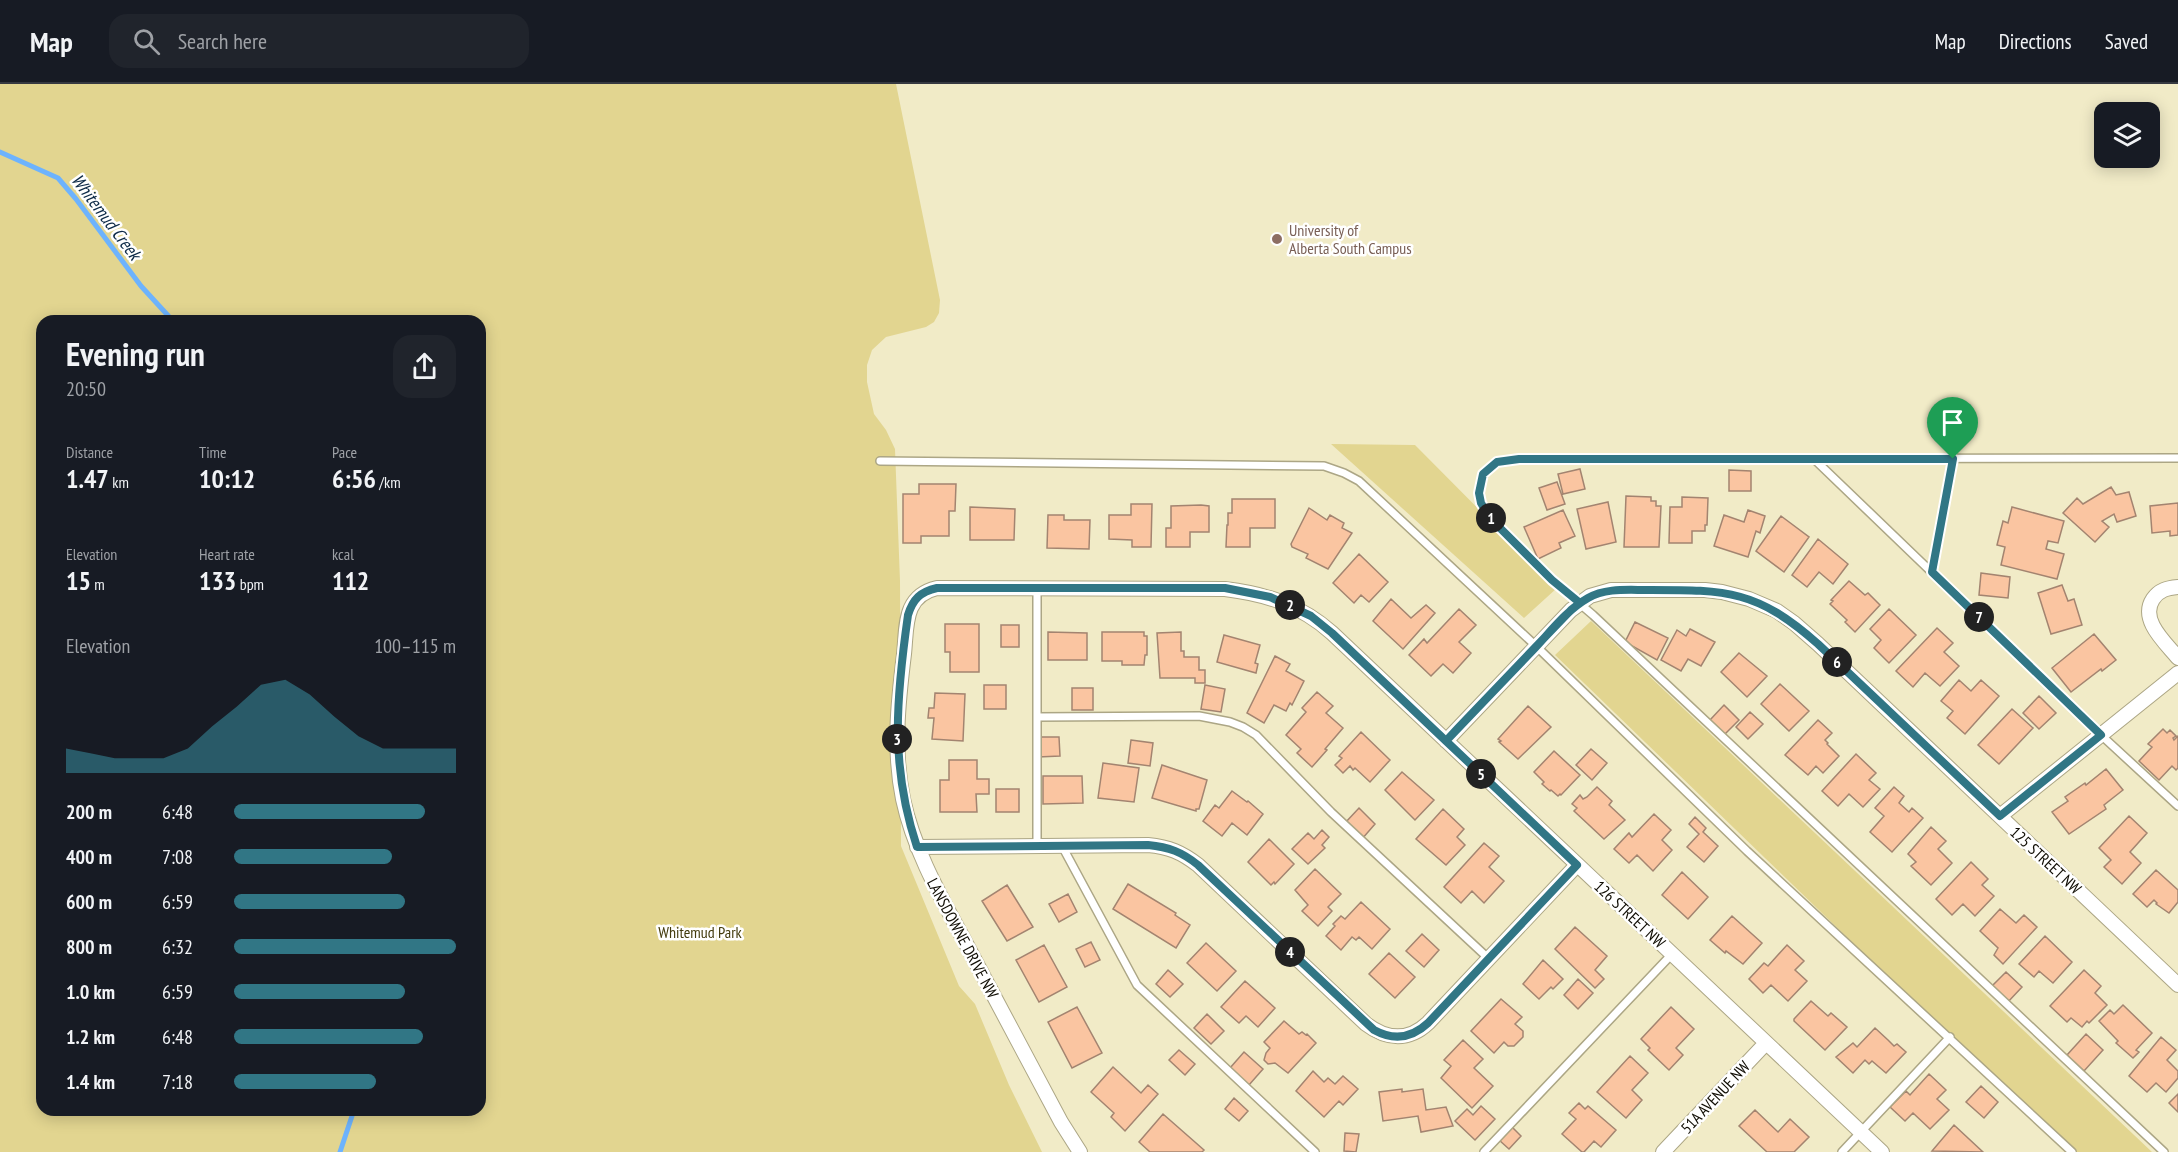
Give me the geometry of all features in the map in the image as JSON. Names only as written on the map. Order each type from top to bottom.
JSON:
[{"type":"street","points":[[2178,587],[2163,589],[2151,602],[2149,608],[2151,624],[2178,658]]},
{"type":"street","name":"126 STREET NW","points":[[914,600],[927,591],[937,588],[1225,588],[1270,597],[1294,607],[1322,624],[1882,1152]]},
{"type":"street","name":"125 STREET NW","points":[[1580,603],[1590,596],[1611,590],[1705,590],[1749,599],[1771,608],[1794,622],[2178,985]]},
{"type":"street","name":"LANSDOWNE DRIVE NW","points":[[914,600],[908,615],[897,727],[898,766],[903,798],[917,847],[936,889],[1080,1152]]},
{"type":"street","points":[[1446,741],[1580,603]]},
{"type":"street","points":[[2000,816],[2178,673]]},
{"type":"street","points":[[917,847],[1148,845],[1179,851],[1198,865],[1366,1024],[1390,1037],[1406,1036],[1422,1028],[1577,865]]},
{"type":"street","name":"51A AVENUE NW","points":[[1663,1152],[1766,1043]]},
{"type":"lane","points":[[2164,1152],[1580,603],[1545,573],[1490,518],[1481,503],[1479,493],[1483,474],[1497,462],[1519,459],[2178,458]]},
{"type":"lane","points":[[1932,572],[1953,459]]},
{"type":"lane","points":[[1815,460],[2178,806]]},
{"type":"lane","points":[[880,461],[1324,466],[1359,481],[1536,646],[1747,851],[2072,1152]]},
{"type":"lane","points":[[1037,588],[1037,846]]},
{"type":"lane","points":[[1037,717],[1199,716],[1215,718],[1243,727],[1268,747],[1331,812],[1488,958]]},
{"type":"lane","points":[[1062,846],[1137,985],[1315,1152]]},
{"type":"lane","points":[[1484,1152],[1673,953]]},
{"type":"lane","points":[[1842,1152],[1950,1037]]},
{"type":"green space","name":"Whitemud Park","points":[[0,84],[896,84],[940,300],[939,313],[934,322],[926,327],[886,337],[872,350],[867,365],[867,382],[874,414],[886,430],[895,449],[900,581],[901,846],[959,986],[975,1004],[1009,1085],[1042,1152],[0,1152]]},
{"type":"green space","points":[[1331,444],[1415,445],[1557,588],[1524,618]]},
{"type":"green space","points":[[1591,621],[2152,1152],[2069,1152],[1555,655]]},
{"type":"building","points":[[1580,469],[1585,489],[1563,494],[1558,474]]},
{"type":"building","points":[[1729,470],[1751,471],[1751,491],[1729,491]]},
{"type":"building","points":[[1557,482],[1565,504],[1547,510],[1539,488]]},
{"type":"building","points":[[919,484],[956,484],[955,511],[949,511],[949,536],[921,536],[921,543],[903,543],[903,494],[919,494]]},
{"type":"building","points":[[2111,487],[2116,495],[2129,492],[2136,516],[2117,522],[2114,514],[2102,521],[2109,527],[2095,542],[2063,513],[2077,498],[2083,504]]},
{"type":"building","points":[[1626,496],[1651,497],[1651,501],[1656,501],[1656,506],[1661,506],[1659,547],[1624,547]]},
{"type":"building","points":[[1682,497],[1708,498],[1707,525],[1705,525],[1705,531],[1692,531],[1692,543],[1669,543],[1670,507],[1682,507]]},
{"type":"building","points":[[1232,499],[1275,499],[1275,528],[1250,528],[1250,547],[1226,547],[1228,513],[1232,513]]},
{"type":"building","points":[[1608,502],[1616,542],[1586,549],[1577,509]]},
{"type":"building","points":[[2178,503],[2178,535],[2170,536],[2170,531],[2152,533],[2150,506]]},
{"type":"building","points":[[1131,504],[1152,504],[1151,547],[1132,547],[1132,540],[1109,539],[1109,515],[1131,515]]},
{"type":"building","points":[[1171,506],[1209,506],[1209,532],[1190,532],[1190,547],[1166,547],[1166,528],[1171,528]]},
{"type":"building","points":[[970,507],[1015,509],[1014,540],[970,540]]},
{"type":"building","points":[[2012,507],[2064,521],[2058,543],[2048,541],[2046,549],[2064,554],[2057,579],[2001,565],[2005,547],[1997,545],[2003,521],[2008,523]]},
{"type":"building","points":[[1309,508],[1327,520],[1330,515],[1344,523],[1342,528],[1352,533],[1328,569],[1306,558],[1308,554],[1292,547],[1291,544]]},
{"type":"building","points":[[1563,510],[1575,536],[1559,543],[1561,548],[1538,559],[1524,527]]},
{"type":"building","points":[[1748,510],[1765,516],[1760,533],[1756,531],[1748,557],[1714,546],[1724,515],[1744,522]]},
{"type":"building","points":[[1048,515],[1064,515],[1064,520],[1090,520],[1089,549],[1047,548]]},
{"type":"building","points":[[1781,516],[1809,537],[1784,572],[1756,551]]},
{"type":"building","points":[[1818,539],[1848,564],[1833,584],[1819,572],[1807,587],[1792,575]]},
{"type":"building","points":[[1359,554],[1388,582],[1369,602],[1361,595],[1354,603],[1333,583]]},
{"type":"building","points":[[1981,573],[2010,577],[2008,598],[1979,595]]},
{"type":"building","points":[[1849,581],[1865,595],[1868,593],[1880,605],[1855,632],[1845,622],[1847,620],[1830,604]]},
{"type":"building","points":[[2062,585],[2068,601],[2074,599],[2082,625],[2051,634],[2038,593]]},
{"type":"building","points":[[1391,599],[1411,618],[1426,605],[1435,613],[1403,649],[1373,621]]},
{"type":"building","points":[[1459,609],[1476,625],[1459,642],[1471,653],[1453,673],[1443,664],[1431,676],[1409,655],[1424,639],[1427,643]]},
{"type":"building","points":[[1889,609],[1916,635],[1889,663],[1874,648],[1881,640],[1870,629]]},
{"type":"building","points":[[1635,622],[1668,638],[1657,660],[1625,642]]},
{"type":"building","points":[[945,624],[979,624],[979,672],[950,672],[950,652],[945,652]]},
{"type":"building","points":[[1001,625],[1019,625],[1019,647],[1001,647]]},
{"type":"building","points":[[1937,628],[1953,643],[1944,652],[1959,666],[1940,686],[1925,673],[1913,687],[1896,671]]},
{"type":"building","points":[[1690,629],[1715,642],[1701,666],[1688,659],[1681,671],[1661,660],[1677,630],[1686,636]]},
{"type":"building","points":[[1048,632],[1087,633],[1087,660],[1048,660]]},
{"type":"building","points":[[1102,632],[1144,632],[1144,636],[1147,636],[1147,655],[1145,655],[1144,665],[1122,665],[1122,661],[1102,661]]},
{"type":"building","points":[[1181,632],[1181,651],[1184,651],[1184,657],[1199,657],[1199,670],[1205,670],[1205,683],[1195,683],[1195,678],[1160,678],[1157,633]]},
{"type":"building","points":[[2094,634],[2116,660],[2071,692],[2052,668]]},
{"type":"building","points":[[1224,635],[1260,645],[1255,663],[1258,664],[1256,673],[1217,662]]},
{"type":"building","points":[[1739,653],[1767,676],[1747,697],[1721,672]]},
{"type":"building","points":[[1275,656],[1290,664],[1286,671],[1304,681],[1292,705],[1290,703],[1286,711],[1274,705],[1264,723],[1247,713]]},
{"type":"building","points":[[1959,680],[1971,691],[1981,680],[1999,696],[1965,734],[1947,718],[1953,711],[1941,701]]},
{"type":"building","points":[[1780,684],[1809,711],[1789,731],[1761,704]]},
{"type":"building","points":[[984,685],[1006,685],[1006,709],[984,709]]},
{"type":"building","points":[[1205,685],[1225,689],[1221,712],[1201,709]]},
{"type":"building","points":[[1072,688],[1093,688],[1093,710],[1072,710]]},
{"type":"building","points":[[1317,692],[1333,706],[1326,713],[1343,728],[1312,767],[1297,753],[1301,749],[1286,735],[1306,712],[1302,708]]},
{"type":"building","points":[[935,693],[965,694],[963,741],[932,739],[934,718],[928,718],[929,708],[934,708]]},
{"type":"building","points":[[2039,696],[2056,713],[2039,729],[2023,713]]},
{"type":"building","points":[[1724,705],[1739,720],[1725,734],[1710,720]]},
{"type":"building","points":[[1528,706],[1551,727],[1518,759],[1498,739]]},
{"type":"building","points":[[2012,709],[2033,728],[1999,764],[1978,745]]},
{"type":"building","points":[[1750,712],[1763,724],[1748,739],[1736,727]]},
{"type":"building","points":[[1818,720],[1832,733],[1825,740],[1839,756],[1823,773],[1816,766],[1808,775],[1785,755]]},
{"type":"building","points":[[2163,729],[2167,733],[2170,730],[2176,736],[2174,740],[2178,736],[2178,768],[2176,770],[2172,766],[2159,780],[2139,761],[2152,747],[2148,744]]},
{"type":"building","points":[[1361,732],[1390,760],[1370,782],[1355,768],[1353,770],[1350,766],[1343,773],[1335,765],[1342,758],[1339,756]]},
{"type":"building","points":[[1038,737],[1059,737],[1060,756],[1038,757]]},
{"type":"building","points":[[1131,740],[1153,743],[1150,766],[1128,763]]},
{"type":"building","points":[[1591,749],[1607,763],[1592,780],[1576,765]]},
{"type":"building","points":[[1554,751],[1580,775],[1558,796],[1542,784],[1544,782],[1534,772]]},
{"type":"building","points":[[1856,754],[1876,773],[1869,780],[1880,789],[1863,807],[1849,794],[1838,806],[1822,791]]},
{"type":"building","points":[[949,760],[977,760],[977,779],[989,779],[989,794],[976,794],[977,812],[940,812],[940,780],[949,780]]},
{"type":"building","points":[[1103,763],[1139,768],[1134,802],[1098,798]]},
{"type":"building","points":[[1162,765],[1207,780],[1199,809],[1196,811],[1152,798]]},
{"type":"building","points":[[2106,769],[2123,790],[2104,805],[2106,809],[2069,834],[2052,812],[2068,801],[2065,797],[2085,783],[2086,785]]},
{"type":"building","points":[[1402,772],[1434,800],[1415,820],[1385,790]]},
{"type":"building","points":[[1043,776],[1082,776],[1083,803],[1043,804]]},
{"type":"building","points":[[1597,787],[1612,801],[1609,805],[1625,820],[1604,839],[1574,811],[1577,808],[1572,804],[1580,795],[1583,799]]},
{"type":"building","points":[[1894,787],[1904,796],[1899,803],[1909,812],[1912,808],[1923,818],[1892,852],[1870,832],[1884,816],[1875,808]]},
{"type":"building","points":[[996,789],[1019,789],[1019,812],[996,812]]},
{"type":"building","points":[[1232,791],[1263,814],[1247,835],[1232,823],[1222,836],[1203,821],[1215,805],[1219,808]]},
{"type":"building","points":[[1359,808],[1375,824],[1362,839],[1345,823]]},
{"type":"building","points":[[1443,809],[1464,829],[1457,837],[1465,845],[1446,865],[1416,839]]},
{"type":"building","points":[[1654,814],[1671,830],[1662,840],[1672,850],[1653,871],[1637,855],[1629,863],[1614,849],[1629,833],[1632,837]]},
{"type":"building","points":[[2129,816],[2147,833],[2130,852],[2141,863],[2122,884],[2104,867],[2111,860],[2099,848]]},
{"type":"building","points":[[1695,817],[1706,828],[1703,832],[1718,846],[1704,862],[1687,847],[1699,834],[1689,824]]},
{"type":"building","points":[[1931,827],[1946,841],[1938,849],[1952,863],[1931,885],[1911,866],[1916,862],[1908,854]]},
{"type":"building","points":[[1322,830],[1329,837],[1322,845],[1325,848],[1308,864],[1292,849],[1308,833],[1314,839]]},
{"type":"building","points":[[1269,839],[1294,864],[1275,884],[1274,882],[1271,885],[1248,862]]},
{"type":"building","points":[[1484,843],[1499,856],[1489,867],[1504,881],[1484,903],[1472,891],[1461,903],[1444,887]]},
{"type":"building","points":[[1971,862],[1988,879],[1982,885],[1994,896],[1975,916],[1963,904],[1952,915],[1936,899]]},
{"type":"building","points":[[1315,869],[1341,894],[1328,907],[1332,911],[1318,926],[1302,911],[1308,905],[1295,890]]},
{"type":"building","points":[[2156,870],[2178,890],[2178,902],[2169,913],[2154,900],[2147,907],[2133,894]]},
{"type":"building","points":[[1682,872],[1708,897],[1688,919],[1662,895]]},
{"type":"building","points":[[1128,884],[1176,913],[1175,915],[1190,925],[1176,948],[1113,909]]},
{"type":"building","points":[[1007,885],[1033,927],[1007,941],[982,901]]},
{"type":"building","points":[[1068,894],[1077,912],[1059,922],[1049,904]]},
{"type":"building","points":[[1361,902],[1390,929],[1372,949],[1359,937],[1356,940],[1352,937],[1341,950],[1326,936],[1341,916],[1345,919]]},
{"type":"building","points":[[2000,909],[2016,923],[2024,915],[2037,927],[2003,964],[1994,955],[1998,948],[1980,931]]},
{"type":"building","points":[[1732,916],[1762,943],[1743,964],[1710,940]]},
{"type":"building","points":[[1575,927],[1607,956],[1595,970],[1604,979],[1595,988],[1555,949]]},
{"type":"building","points":[[1422,934],[1439,950],[1424,967],[1406,951]]},
{"type":"building","points":[[2045,936],[2072,962],[2053,983],[2039,971],[2034,977],[2019,964]]},
{"type":"building","points":[[1091,942],[1100,960],[1085,967],[1076,949]]},
{"type":"building","points":[[1206,943],[1236,971],[1217,991],[1187,963]]},
{"type":"building","points":[[1044,945],[1067,987],[1039,1002],[1016,960]]},
{"type":"building","points":[[1787,945],[1804,961],[1795,970],[1807,981],[1788,1001],[1771,985],[1763,993],[1749,979],[1764,963],[1768,966]]},
{"type":"building","points":[[1389,953],[1415,977],[1395,998],[1369,974]]},
{"type":"building","points":[[1543,960],[1563,979],[1539,999],[1523,984]]},
{"type":"building","points":[[1168,970],[1183,984],[1170,997],[1156,984]]},
{"type":"building","points":[[2084,970],[2101,986],[2095,993],[2107,1005],[2082,1027],[2071,1018],[2067,1022],[2050,1006]]},
{"type":"building","points":[[2006,972],[2022,987],[2007,1003],[1990,988]]},
{"type":"building","points":[[1578,979],[1593,993],[1578,1009],[1564,995]]},
{"type":"building","points":[[1245,981],[1275,1008],[1258,1027],[1246,1016],[1239,1023],[1221,1007]]},
{"type":"building","points":[[1501,999],[1522,1017],[1515,1024],[1523,1031],[1523,1037],[1514,1046],[1508,1046],[1504,1042],[1494,1053],[1471,1031]]},
{"type":"building","points":[[1811,1001],[1828,1016],[1831,1013],[1847,1027],[1825,1050],[1794,1021]]},
{"type":"building","points":[[2123,1005],[2152,1033],[2136,1050],[2139,1052],[2133,1058],[2116,1043],[2118,1041],[2099,1021],[2110,1010],[2114,1014]]},
{"type":"building","points":[[1077,1007],[1102,1053],[1072,1068],[1048,1022]]},
{"type":"building","points":[[1671,1007],[1694,1029],[1676,1048],[1683,1055],[1669,1070],[1648,1050],[1650,1048],[1641,1039]]},
{"type":"building","points":[[1207,1014],[1224,1031],[1211,1044],[1194,1028]]},
{"type":"building","points":[[1284,1021],[1299,1034],[1302,1032],[1307,1034],[1316,1043],[1288,1073],[1275,1063],[1268,1064],[1264,1060],[1270,1048],[1264,1042]]},
{"type":"building","points":[[1875,1028],[1894,1046],[1897,1044],[1906,1052],[1886,1073],[1872,1061],[1869,1064],[1865,1060],[1853,1073],[1836,1057],[1853,1043],[1857,1047]]},
{"type":"building","points":[[2086,1034],[2103,1050],[2084,1071],[2067,1055]]},
{"type":"building","points":[[2161,1037],[2176,1050],[2167,1060],[2178,1071],[2178,1078],[2166,1092],[2156,1083],[2147,1092],[2129,1076]]},
{"type":"building","points":[[1463,1040],[1483,1059],[1474,1068],[1493,1086],[1472,1108],[1441,1078],[1451,1066],[1444,1060]]},
{"type":"building","points":[[1179,1050],[1195,1064],[1185,1075],[1169,1060]]},
{"type":"building","points":[[1244,1052],[1263,1069],[1249,1085],[1230,1068]]},
{"type":"building","points":[[1630,1056],[1648,1073],[1632,1090],[1642,1100],[1626,1118],[1597,1092]]},
{"type":"building","points":[[1113,1067],[1141,1093],[1148,1085],[1158,1094],[1125,1131],[1111,1117],[1114,1113],[1091,1092]]},
{"type":"building","points":[[1313,1071],[1324,1082],[1328,1078],[1335,1084],[1343,1076],[1358,1089],[1343,1105],[1339,1101],[1324,1117],[1296,1091]]},
{"type":"building","points":[[1929,1074],[1946,1090],[1937,1099],[1949,1110],[1930,1129],[1913,1113],[1905,1121],[1890,1107],[1906,1091],[1910,1095]]},
{"type":"building","points":[[1981,1086],[1998,1102],[1984,1118],[1966,1102]]},
{"type":"building","points":[[1402,1089],[1402,1092],[1423,1089],[1426,1110],[1446,1107],[1453,1126],[1421,1132],[1418,1116],[1383,1121],[1379,1092]]},
{"type":"building","points":[[2178,1094],[2178,1112],[2169,1103]]},
{"type":"building","points":[[1234,1098],[1248,1111],[1239,1121],[1225,1109]]},
{"type":"building","points":[[1579,1103],[1585,1109],[1588,1106],[1616,1130],[1601,1147],[1594,1141],[1584,1152],[1562,1134],[1576,1119],[1569,1113]]},
{"type":"building","points":[[1481,1106],[1495,1119],[1475,1140],[1455,1121],[1467,1109],[1473,1115]]},
{"type":"building","points":[[1755,1110],[1778,1132],[1790,1119],[1809,1137],[1794,1152],[1767,1152],[1739,1126]]},
{"type":"building","points":[[1163,1114],[1204,1150],[1202,1152],[1150,1152],[1139,1142]]},
{"type":"building","points":[[1954,1125],[1983,1152],[1932,1151]]},
{"type":"building","points":[[1511,1126],[1521,1136],[1509,1149],[1499,1140]]},
{"type":"building","points":[[1345,1133],[1359,1134],[1356,1152],[1344,1151]]},
{"type":"waterway","name":"Whitemud Creek","points":[[0,152],[58,178],[141,286],[168,315]]},
{"type":"waterway","name":"Whitemud Creek","points":[[340,1152],[352,1116]]},
{"type":"place","name":"University of Alberta South Campus","points":[[1277,239]]},
{"type":"route","points":[[1953,459],[1519,459],[1497,462],[1483,474],[1479,493],[1481,503],[1490,518],[1552,580],[1580,603],[1446,741],[1322,624],[1294,607],[1270,597],[1225,588],[937,588],[927,591],[914,600],[908,615],[897,712],[898,766],[903,798],[917,847],[1148,845],[1179,851],[1198,865],[1366,1024],[1390,1037],[1415,1033],[1428,1023],[1577,865],[1446,741],[1571,610],[1580,603],[1590,596],[1611,590],[1722,592],[1765,604],[1778,611],[1818,644],[2000,816],[2101,735],[1932,572],[1953,459]]}]
